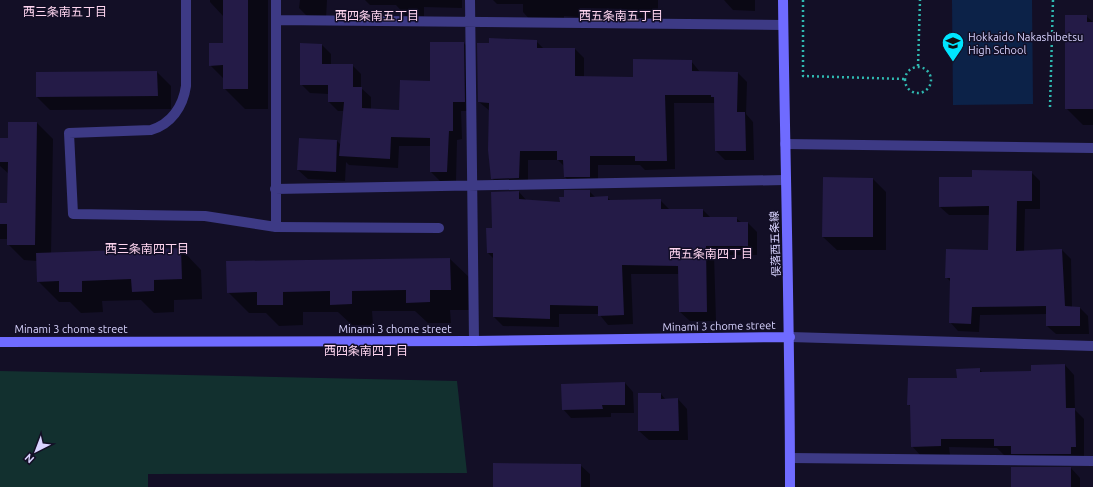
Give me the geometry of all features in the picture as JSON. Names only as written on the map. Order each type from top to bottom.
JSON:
[{"type":"street","points":[[186,0],[186,86],[184,99],[178,110],[159,128],[151,130],[69,133],[73,214],[205,216],[276,227],[439,228]]},
{"type":"street","points":[[276,0],[276,227]]},
{"type":"street","points":[[470,0],[474,341]]},
{"type":"street","name":"俣落西五条線","points":[[783,0],[785,180],[790,337],[790,487]]},
{"type":"street","points":[[276,20],[784,25]]},
{"type":"street","points":[[785,144],[1093,148]]},
{"type":"street","points":[[275,189],[785,180]]},
{"type":"street","points":[[790,337],[1093,346]]},
{"type":"street","name":"Minami 3 chome street","points":[[0,342],[474,341],[790,337]]},
{"type":"street","points":[[790,458],[1093,461]]},
{"type":"path","points":[[803,0],[803,76],[904,79]]},
{"type":"path","points":[[918,66],[920,0]]},
{"type":"path","points":[[1050,107],[1053,0]]},
{"type":"path","points":[[918,66],[925,68],[930,73],[931,80],[930,87],[917,93],[911,91],[906,86],[904,79],[906,72],[911,68],[918,66]]},
{"type":"green space","points":[[0,371],[457,381],[467,473],[148,474],[148,487],[0,487]]},
{"type":"water","points":[[952,0],[1032,0],[1033,104],[953,105]]},
{"type":"building","points":[[223,0],[248,0],[248,89],[223,89],[223,65],[209,66],[209,43],[223,43]]},
{"type":"building","points":[[1065,15],[1087,15],[1087,22],[1093,22],[1093,109],[1065,109]]},
{"type":"building","points":[[489,38],[537,40],[537,48],[575,48],[575,76],[633,77],[633,59],[692,60],[692,71],[738,72],[737,112],[745,112],[746,151],[715,151],[714,97],[711,97],[711,95],[665,95],[667,161],[635,161],[635,156],[590,156],[590,177],[564,177],[563,160],[557,160],[557,151],[520,151],[519,178],[491,179],[488,150],[489,103],[478,102],[477,43],[489,43]]},
{"type":"building","points":[[430,42],[464,42],[465,102],[453,102],[453,131],[449,131],[447,172],[430,172],[430,138],[391,137],[390,159],[339,156],[344,102],[328,102],[328,85],[300,85],[300,43],[322,44],[322,64],[353,64],[353,87],[362,87],[362,108],[399,110],[400,80],[430,81]]},
{"type":"building","points":[[157,71],[158,96],[36,97],[36,72]]},
{"type":"building","points":[[8,122],[37,122],[35,245],[7,245],[7,224],[0,224],[0,203],[7,203],[8,162],[0,162],[0,138],[8,138]]},
{"type":"building","points":[[299,138],[337,140],[336,172],[297,170]]},
{"type":"building","points":[[972,170],[1032,171],[1032,201],[1017,201],[1016,251],[1062,249],[1065,306],[1080,307],[1080,326],[1046,326],[1046,306],[972,307],[971,324],[949,323],[950,278],[945,278],[946,249],[988,250],[989,206],[939,207],[939,177],[972,177]]},
{"type":"building","points":[[823,177],[873,178],[873,237],[822,237]]},
{"type":"building","points":[[564,190],[590,190],[590,197],[608,196],[608,200],[661,199],[661,209],[703,209],[703,217],[737,217],[737,222],[748,222],[748,246],[706,246],[707,312],[679,312],[678,266],[622,265],[624,315],[598,316],[598,306],[550,305],[550,319],[493,317],[493,253],[487,253],[486,228],[492,228],[491,192],[519,191],[519,199],[560,202],[559,197],[564,197]]},
{"type":"building","points":[[181,248],[182,279],[154,280],[154,291],[132,292],[131,279],[82,281],[82,292],[59,292],[59,281],[37,282],[36,253]]},
{"type":"building","points":[[450,258],[451,290],[430,290],[430,302],[406,303],[406,290],[352,291],[352,304],[330,305],[330,291],[283,292],[283,305],[257,305],[257,292],[227,293],[226,261]]},
{"type":"building","points":[[1065,364],[1066,408],[1075,408],[1076,447],[1071,447],[1071,454],[1011,454],[1011,446],[994,446],[994,439],[941,439],[941,446],[911,447],[910,405],[907,405],[908,378],[957,378],[956,369],[980,368],[980,372],[1031,371],[1031,365]]},
{"type":"building","points":[[625,382],[625,405],[602,405],[603,409],[562,410],[561,384]]},
{"type":"building","points":[[638,393],[661,393],[661,399],[678,398],[679,431],[638,431]]},
{"type":"building","points":[[493,463],[581,464],[581,487],[493,487]]},
{"type":"building","points":[[1011,467],[1071,467],[1071,487],[1011,487]]},
{"type":"place","name":"Hokkaido Nakashibetsu High School","points":[[953,62]]},
{"type":"district","name":"西三条南五丁目","points":[[65,12]]},
{"type":"district","name":"西四条南五丁目","points":[[377,16]]},
{"type":"district","name":"西五条南五丁目","points":[[621,16]]},
{"type":"district","name":"西三条南四丁目","points":[[147,249]]},
{"type":"district","name":"西五条南四丁目","points":[[711,254]]},
{"type":"district","name":"西四条南四丁目","points":[[366,351]]}]
